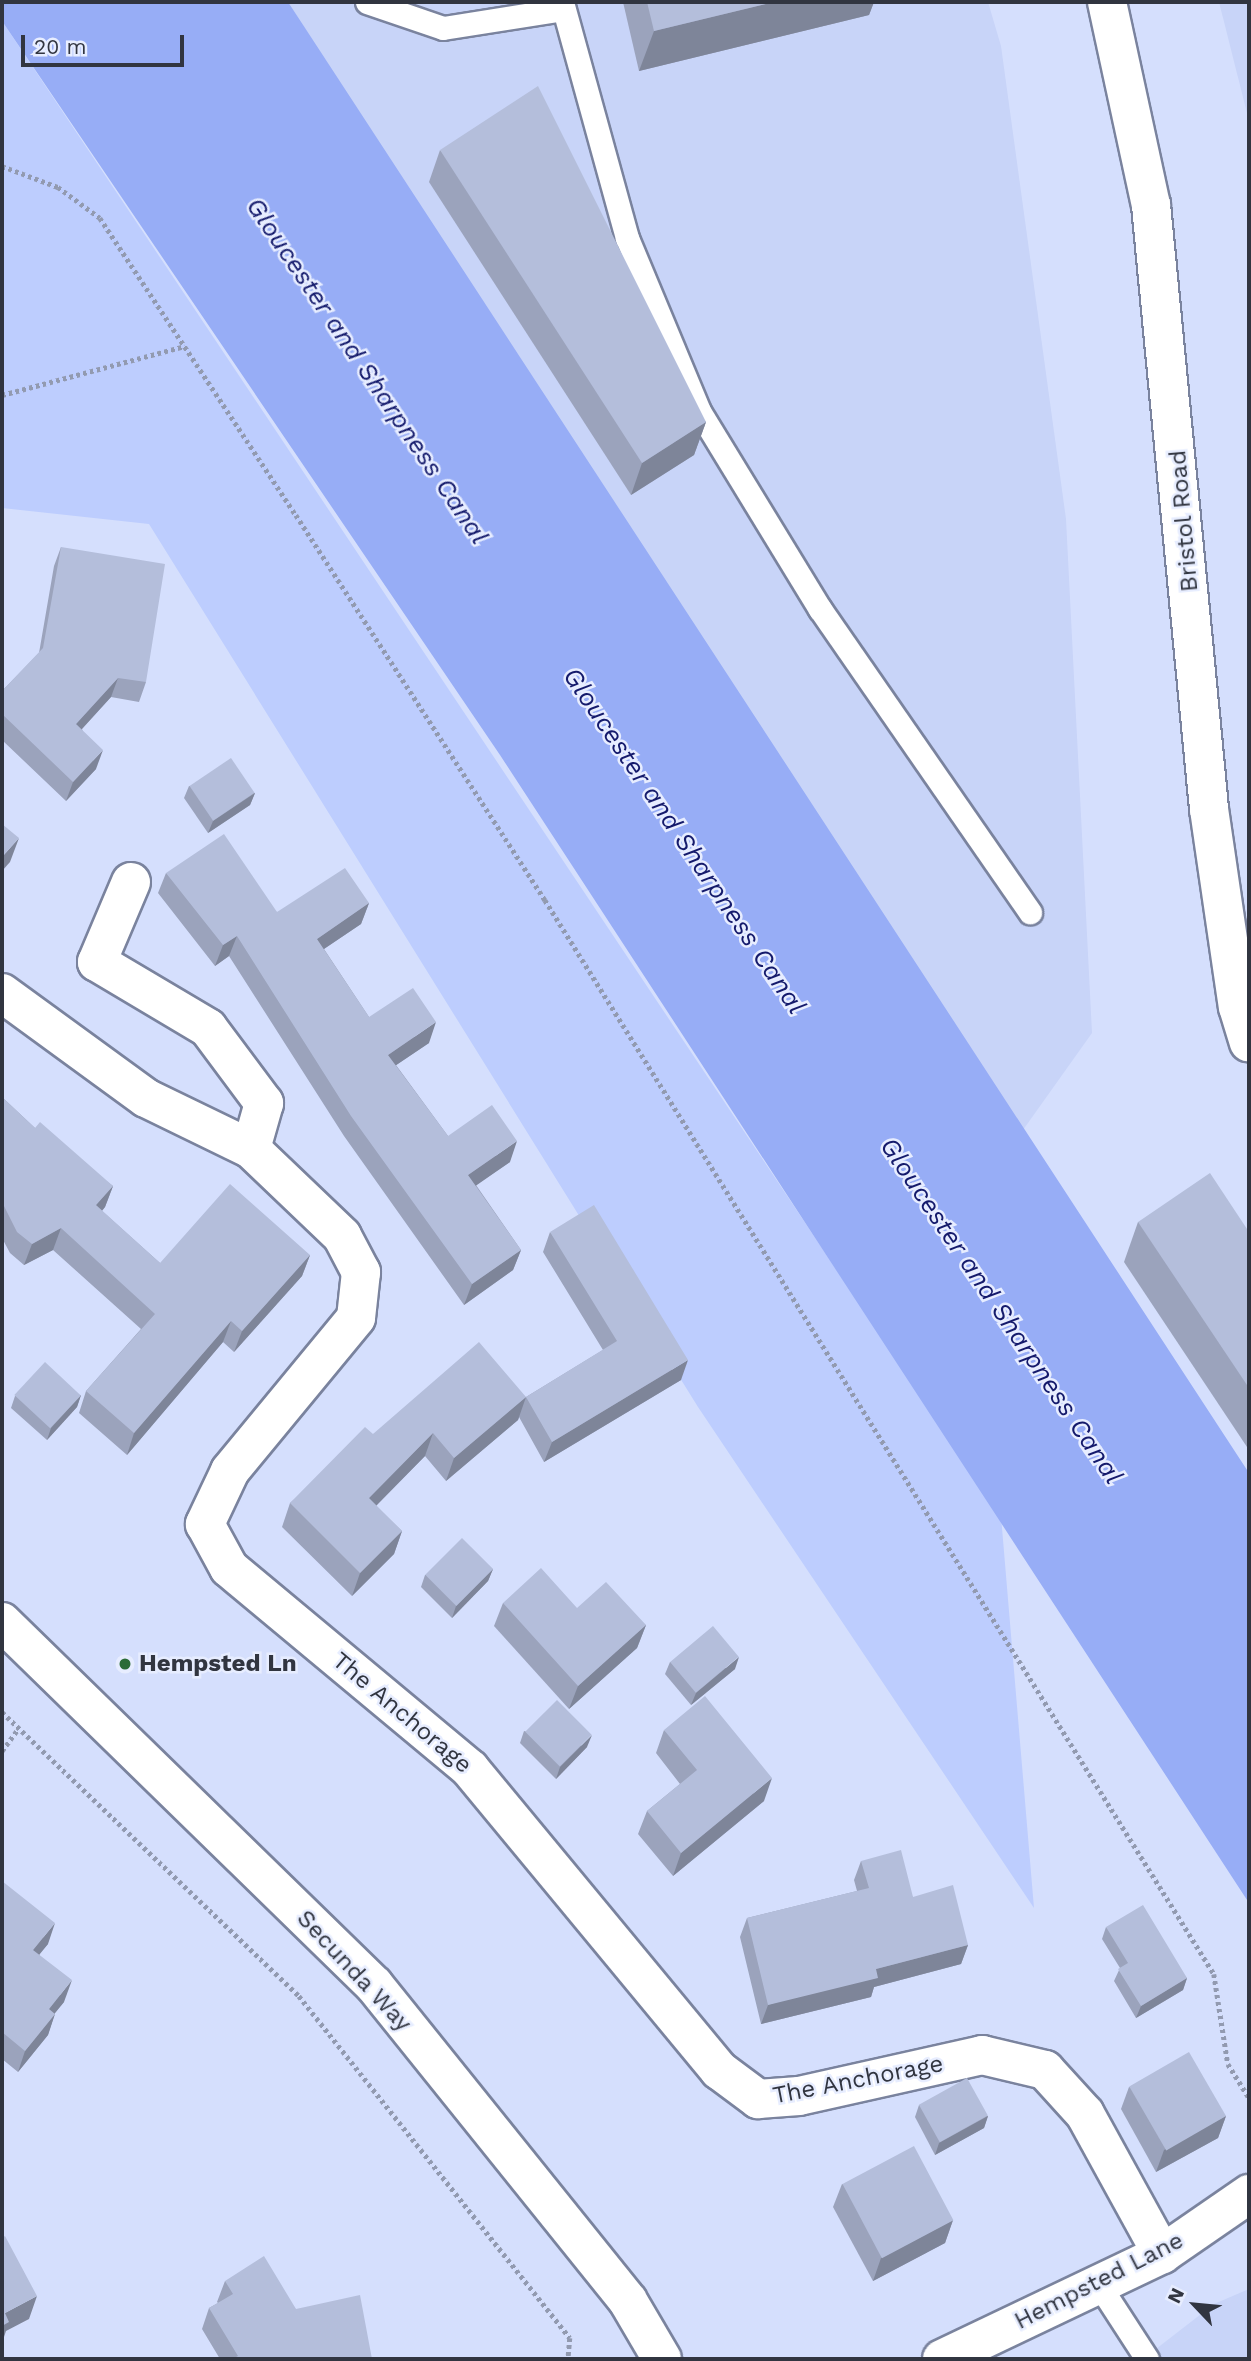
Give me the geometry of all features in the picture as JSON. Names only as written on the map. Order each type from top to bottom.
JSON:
[{"type":"street","name":"Bristol Road","points":[[1107,2],[1122,47],[1151,205],[1170,367],[1209,809],[1238,1007],[1249,1042]]},
{"type":"street","points":[[131,882],[97,962],[208,1028],[264,1103],[251,1149]]},
{"type":"street","name":"The Anchorage","points":[[2,993],[146,1098],[251,1149],[342,1236],[361,1272],[356,1318],[230,1471],[205,1524],[229,1568],[470,1769],[719,2070],[758,2099],[799,2096],[982,2055],[1045,2070],[1085,2114],[1161,2254]]},
{"type":"street","name":"Secunda Way","points":[[2,1622],[374,1986],[628,2301],[662,2359]]},
{"type":"street","name":"Hempsted Lane","points":[[942,2359],[1161,2254],[1249,2194]]},
{"type":"lane","points":[[367,2],[443,28],[563,5],[628,238],[699,411],[820,609],[1030,912]]},
{"type":"lane","points":[[1099,2285],[1147,2359]]},
{"type":"path","points":[[2,166],[58,187],[100,218],[552,912],[1214,1974],[1228,2064],[1249,2098]]},
{"type":"path","points":[[2,395],[185,346]]},
{"type":"path","points":[[2,1712],[299,1996],[570,2338],[568,2359]]},
{"type":"path","points":[[2,1751],[18,1729]]},
{"type":"shaded area","points":[[288,2],[988,2],[1001,46],[1066,519],[1092,1033],[1018,1137]]},
{"type":"shaded area","points":[[1219,2],[1249,2],[1249,121]]},
{"type":"shaded area","points":[[2,21],[1001,1516],[1034,1908],[698,1407],[149,524],[2,508]]},
{"type":"shaded area","points":[[1249,2289],[1249,2359],[1143,2359],[1214,2304]]},
{"type":"water","name":"Gloucester and Sharpness Canal","points":[[2,2],[288,2],[292,8],[1249,1473],[1249,1903],[500,755],[2,21]]},
{"type":"building","points":[[647,2],[774,2],[654,31]]},
{"type":"building","points":[[538,86],[706,422],[642,463],[440,150]]},
{"type":"building","points":[[61,547],[165,564],[146,682],[118,678],[76,724],[103,750],[73,782],[2,714],[2,691],[43,648]]},
{"type":"building","points":[[231,758],[254,793],[213,821],[190,786]]},
{"type":"building","points":[[2,824],[19,838],[2,857]]},
{"type":"building","points":[[224,834],[277,912],[345,868],[369,903],[317,939],[369,1017],[413,988],[436,1022],[388,1055],[448,1136],[492,1105],[517,1141],[468,1175],[521,1250],[472,1284],[351,1116],[237,936],[223,945],[166,873]]},
{"type":"building","points":[[2,1097],[35,1128],[40,1122],[113,1186],[96,1205],[160,1263],[230,1184],[310,1255],[242,1331],[231,1321],[134,1433],[86,1391],[155,1314],[61,1228],[32,1244],[17,1232],[2,1202]]},
{"type":"building","points":[[1210,1173],[1249,1232],[1249,1388],[1138,1222]]},
{"type":"building","points":[[594,1205],[688,1360],[552,1442],[526,1397],[617,1341],[550,1232]]},
{"type":"building","points":[[479,1342],[526,1397],[454,1458],[433,1433],[369,1498],[402,1531],[360,1573],[290,1503],[365,1427],[373,1434]]},
{"type":"building","points":[[45,1362],[81,1395],[50,1428],[14,1395]]},
{"type":"building","points":[[462,1538],[493,1569],[456,1606],[425,1575]]},
{"type":"building","points":[[541,1568],[577,1608],[606,1582],[646,1625],[578,1686],[503,1603]]},
{"type":"building","points":[[713,1626],[739,1657],[696,1693],[670,1662]]},
{"type":"building","points":[[705,1696],[772,1778],[681,1853],[647,1811],[697,1770],[664,1730]]},
{"type":"building","points":[[557,1700],[592,1735],[560,1766],[525,1732]]},
{"type":"building","points":[[901,1850],[913,1897],[953,1885],[968,1945],[876,1969],[878,1978],[768,2005],[747,1918],[869,1888],[861,1861]]},
{"type":"building","points":[[2,1881],[55,1923],[33,1950],[72,1980],[49,2009],[55,2014],[25,2051],[2,2032]]},
{"type":"building","points":[[1143,1905],[1187,1978],[1141,2006],[1118,1969],[1128,1963],[1106,1927]]},
{"type":"building","points":[[1189,2052],[1226,2116],[1166,2151],[1129,2086]]},
{"type":"building","points":[[967,2078],[988,2116],[940,2142],[919,2105]]},
{"type":"building","points":[[914,2146],[953,2220],[882,2258],[842,2184]]},
{"type":"building","points":[[5,2236],[37,2296],[5,2313],[9,2322],[2,2326],[2,2238]]},
{"type":"building","points":[[264,2256],[296,2309],[360,2295],[372,2359],[232,2359],[238,2356],[209,2308],[233,2294],[225,2281]]},
{"type":"place","name":"Hempsted Ln","points":[[125,1664]]}]
